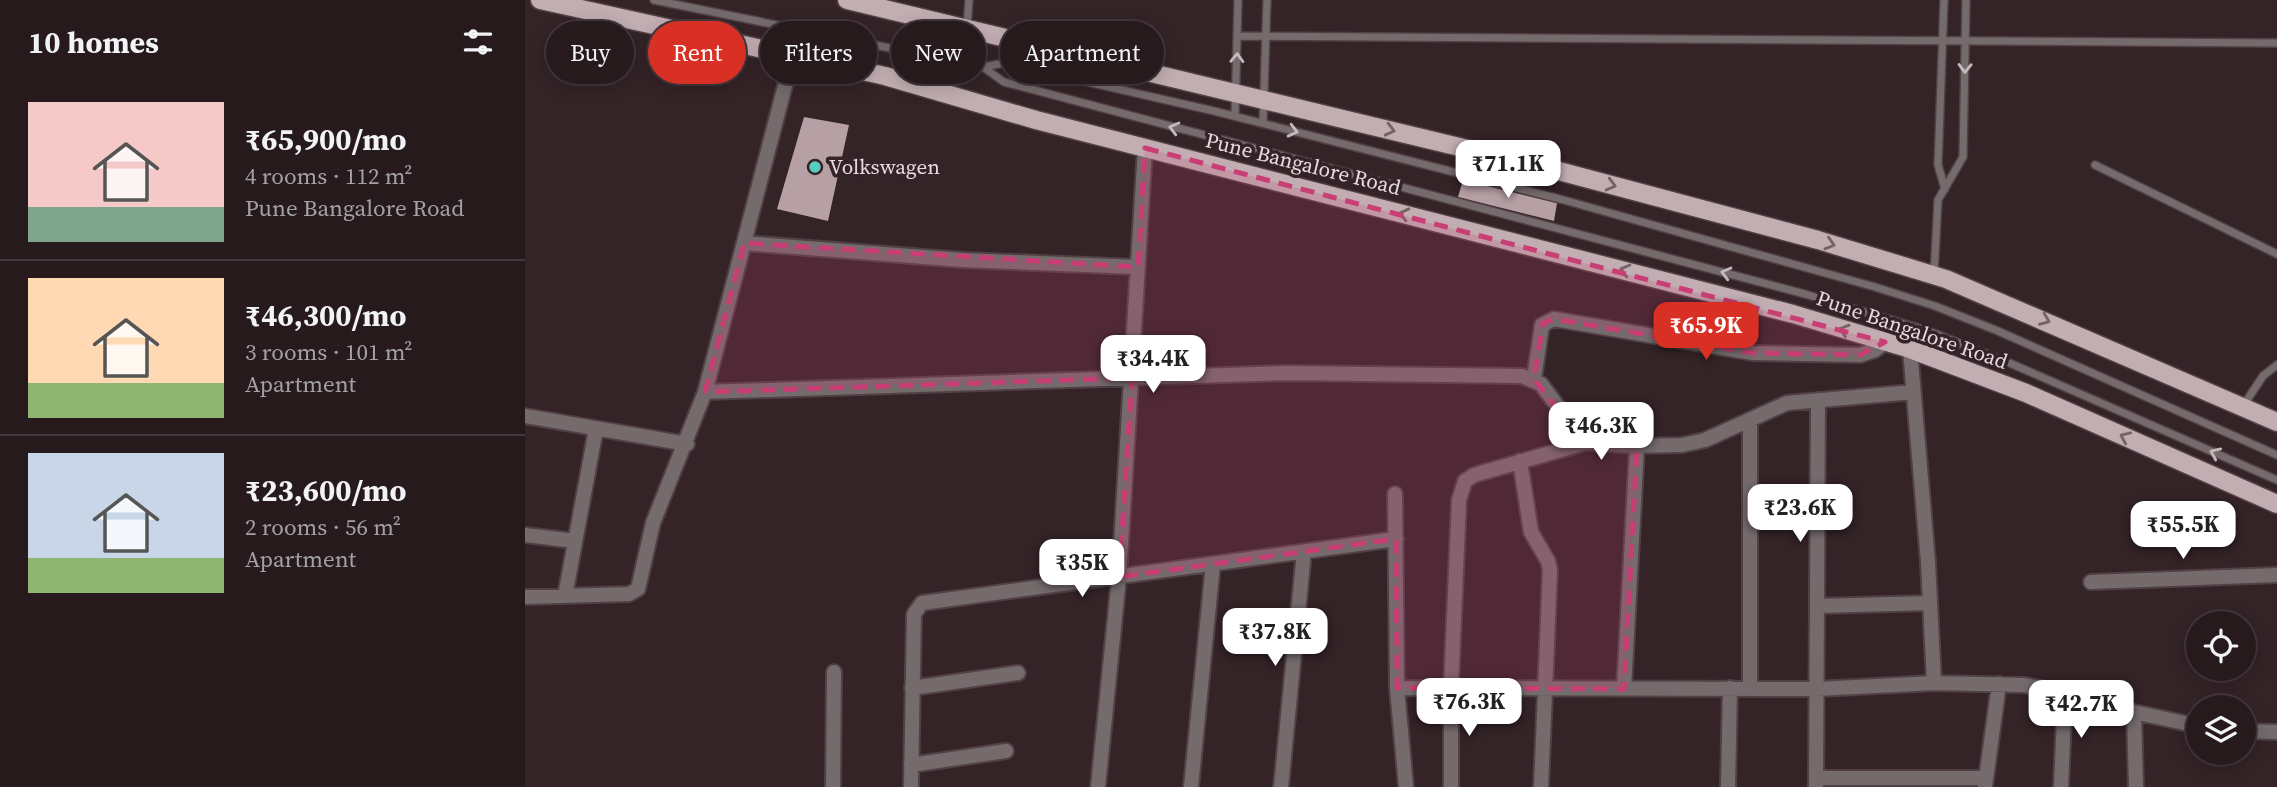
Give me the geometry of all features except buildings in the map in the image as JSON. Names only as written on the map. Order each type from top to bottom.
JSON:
[{"type":"main road","name":"Pune Bangalore Road","points":[[540,0],[760,48]]},
{"type":"main road","points":[[847,0],[934,21]]},
{"type":"main road","points":[[986,34],[1555,170],[1818,240],[1934,276],[2071,331],[2277,422]]},
{"type":"main road","name":"Pune Bangalore Road","points":[[877,74],[1145,148],[1780,311],[1910,349],[2026,393],[2277,504]]},
{"type":"street","points":[[525,597],[635,592],[653,523],[687,444],[705,393],[785,84]]},
{"type":"street","points":[[1098,787],[1118,577],[1145,148]]},
{"type":"street","points":[[744,243],[963,260],[1139,267]]},
{"type":"street","points":[[1534,379],[1542,325],[1554,320],[1753,353],[1860,355],[1875,350],[1885,342]]},
{"type":"street","points":[[1910,349],[1934,683]]},
{"type":"street","points":[[705,393],[1286,373],[1534,379],[1552,396],[1585,443]]},
{"type":"street","points":[[1451,787],[1451,688],[1461,489],[1474,475],[1585,443],[1682,445],[1706,440],[1787,403],[1913,392]]},
{"type":"street","points":[[1818,400],[1816,783],[1986,783],[1999,684]]},
{"type":"street","points":[[525,416],[687,444]]},
{"type":"street","points":[[1750,420],[1750,688]]},
{"type":"street","points":[[565,596],[596,429]]},
{"type":"street","points":[[1624,689],[1637,446]]},
{"type":"street","points":[[1520,461],[1531,532],[1548,561],[1550,570],[1541,787]]},
{"type":"street","points":[[1395,494],[1397,688],[1406,787]]},
{"type":"street","points":[[525,535],[575,541]]},
{"type":"street","points":[[911,787],[914,614],[922,603],[1396,539]]},
{"type":"street","points":[[1281,787],[1304,552]]},
{"type":"street","points":[[1191,787],[1213,564]]},
{"type":"street","points":[[2091,582],[2277,575]]},
{"type":"street","points":[[1817,606],[1930,603]]},
{"type":"street","points":[[834,672],[834,787]]},
{"type":"street","points":[[912,688],[1018,673]]},
{"type":"street","points":[[1397,688],[1817,689],[1934,683],[1999,684],[2065,692],[2186,723]]},
{"type":"street","points":[[1728,787],[1730,688]]},
{"type":"street","points":[[2061,787],[2065,692]]},
{"type":"street","points":[[2134,712],[2136,787]]},
{"type":"street","points":[[2256,731],[2277,732]]},
{"type":"street","points":[[912,765],[1006,751]]},
{"type":"lane","points":[[654,0],[891,48]]},
{"type":"lane","points":[[968,21],[969,0]]},
{"type":"lane","points":[[1235,116],[1238,0]]},
{"type":"lane","points":[[1263,123],[1267,0]]},
{"type":"lane","points":[[1944,0],[1938,165],[1945,188]]},
{"type":"lane","points":[[1934,276],[1936,210],[1945,188],[1963,158],[1966,0]]},
{"type":"lane","points":[[1237,36],[2277,43]]},
{"type":"lane","points":[[986,66],[1004,63],[1263,123],[1688,233],[1935,306],[2277,455]]},
{"type":"lane","points":[[986,69],[1004,82],[1805,294],[1928,331],[2094,399],[2277,480]]},
{"type":"lane","points":[[2095,165],[2277,254]]},
{"type":"lane","points":[[2243,407],[2263,376],[2277,366]]},
{"type":"highlighted area","points":[[1145,148],[1885,342],[1860,355],[1753,353],[1554,319],[1543,323],[1540,332],[1534,379],[1585,443],[1637,446],[1624,689],[1397,688],[1396,539],[1119,577],[1132,378],[705,392],[744,243],[1138,267]]},
{"type":"place","name":"Volkswagen","points":[[815,167]]}]
